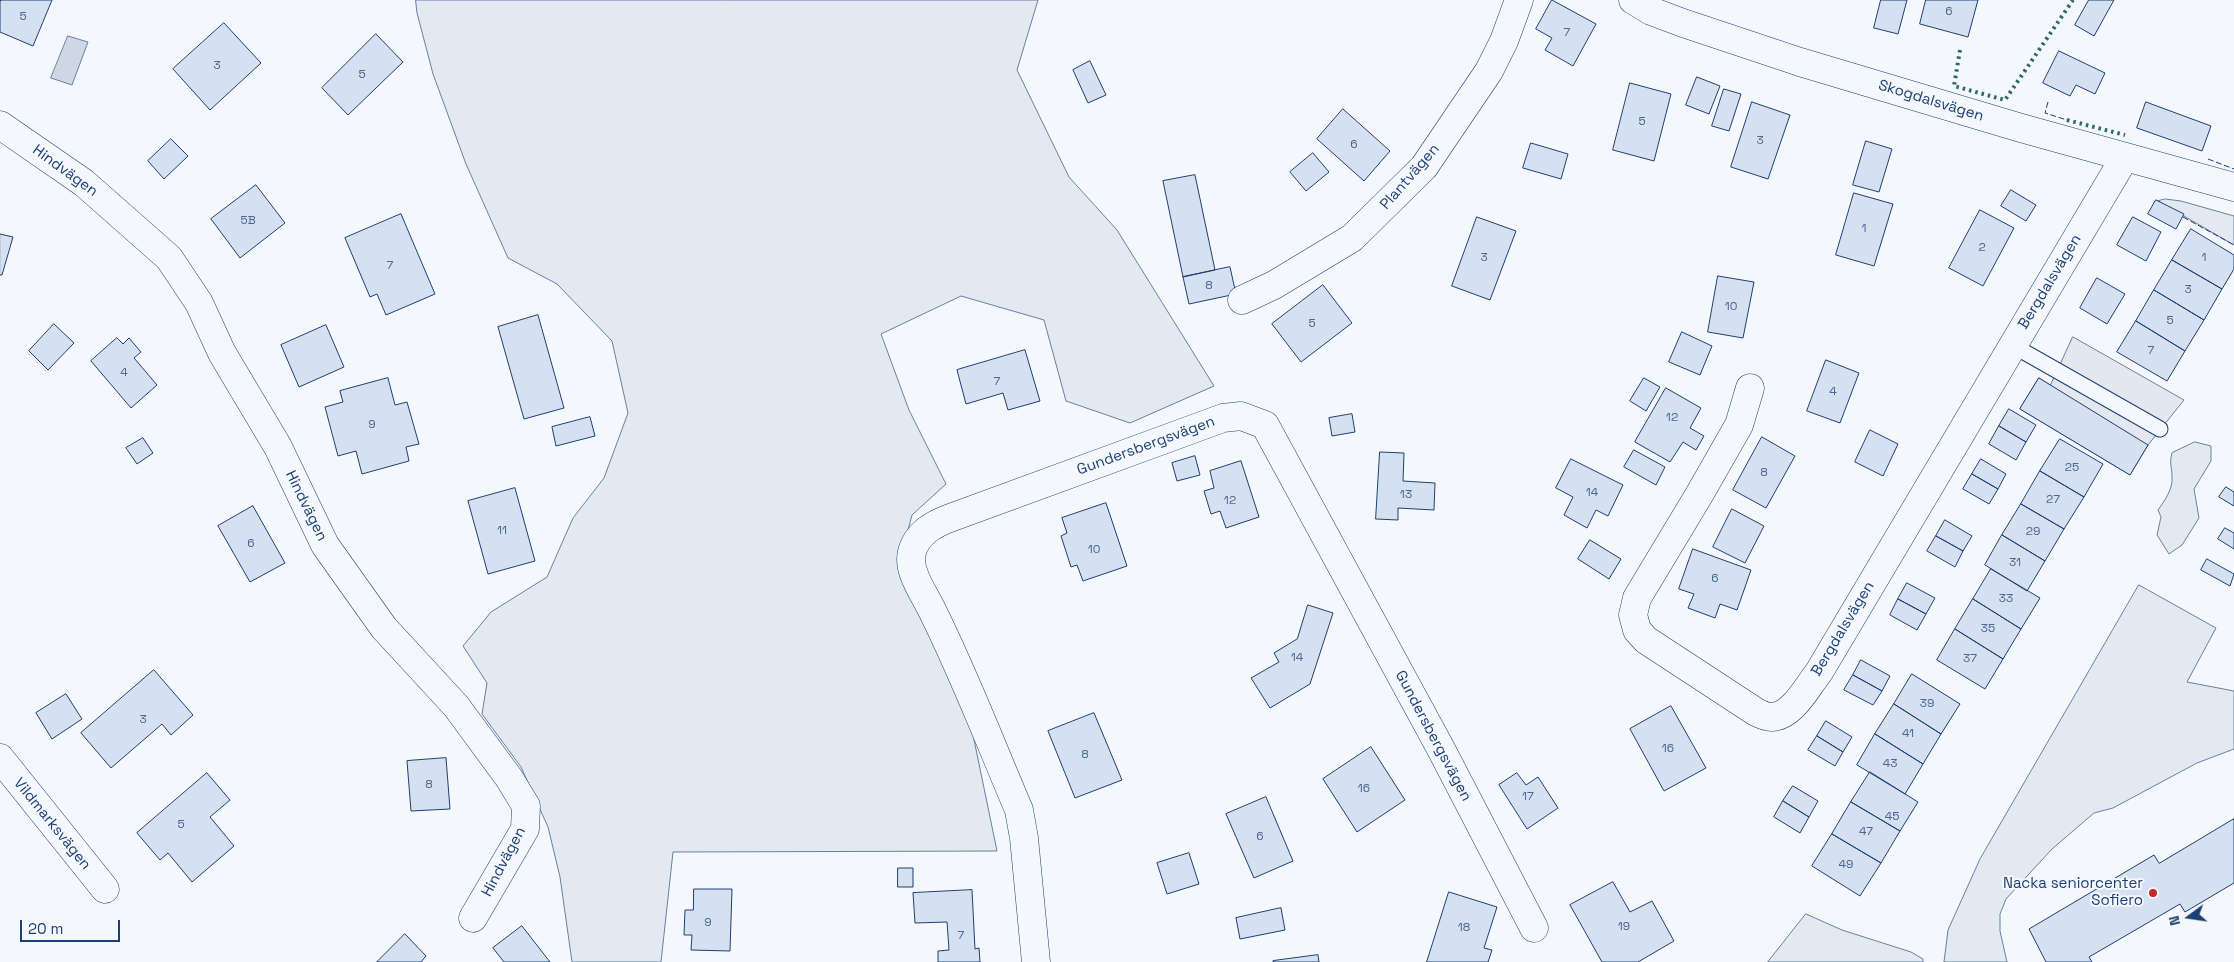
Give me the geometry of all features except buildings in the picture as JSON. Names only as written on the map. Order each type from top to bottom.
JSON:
[{"type":"street","name":"Plantvägen","points":[[1242,300],[1274,285],[1352,238],[1424,167],[1489,71],[1504,41],[1519,0]]},
{"type":"street","name":"Skogdalsvägen","points":[[1633,0],[1651,11],[1683,23],[1800,62],[2234,187]]},
{"type":"street","name":"Hindvägen","points":[[0,124],[84,183],[169,258],[199,303],[222,353],[278,447],[325,545],[384,628],[456,706],[509,778],[526,806],[526,829],[473,918]]},
{"type":"street","name":"Bergdalsvägen","points":[[1750,388],[1738,425],[1699,495],[1641,589],[1633,615],[1637,630],[1646,640],[1756,712],[1769,717],[1781,716],[1797,701],[1819,672],[2125,157]]},
{"type":"street","name":"Gundersbergsvägen","points":[[1036,962],[1024,838],[1019,810],[945,635],[911,566],[912,552],[920,535],[936,523],[1223,418],[1241,416],[1265,424],[1436,740],[1534,928]]},
{"type":"street","name":"Vildmarksvägen","points":[[0,758],[105,889]]},
{"type":"lane","points":[[2012,345],[2160,428]]},
{"type":"shaded area","points":[[416,0],[1038,0],[1017,70],[1069,177],[1117,230],[1214,386],[1130,423],[1066,401],[1044,320],[961,296],[881,334],[909,410],[946,484],[912,515],[904,545],[972,730],[997,851],[673,852],[661,962],[572,962],[560,877],[548,827],[521,767],[482,714],[487,683],[463,646],[491,612],[547,577],[573,518],[604,478],[628,413],[612,341],[557,284],[508,258],[466,164],[433,74],[417,13]]},
{"type":"shaded area","points":[[68,36],[88,42],[72,85],[51,78]]},
{"type":"shaded area","points":[[2165,199],[2181,201],[2234,216],[2234,245],[2158,201]]},
{"type":"shaded area","points":[[2073,337],[2184,400],[2148,445],[2130,475],[2020,409],[2039,378],[2050,385]]},
{"type":"shaded area","points":[[2195,442],[2211,446],[2211,461],[2194,489],[2199,518],[2182,545],[2169,554],[2157,535],[2161,517],[2158,510],[2171,486],[2172,453]]},
{"type":"shaded area","points":[[2139,585],[2216,628],[2187,682],[2234,691],[2234,749],[2197,763],[2113,808],[2094,813],[2052,849],[2006,899],[2000,914],[2000,931],[2007,962],[1944,962],[1948,930],[1980,859]]},
{"type":"shaded area","points":[[1806,914],[1842,930],[1911,952],[1923,959],[1923,962],[1768,962]]},
{"type":"hedge","points":[[1960,50],[1954,86],[2005,100],[2073,0]]},
{"type":"hedge","points":[[2067,120],[2125,135]]},
{"type":"fence","points":[[2048,102],[2045,113],[2067,120]]},
{"type":"fence","points":[[2208,159],[2234,169]]},
{"type":"fence","points":[[2183,217],[2234,245]]},
{"type":"place","name":"Nacka seniorcenter Sofiero","points":[[2153,893]]}]
